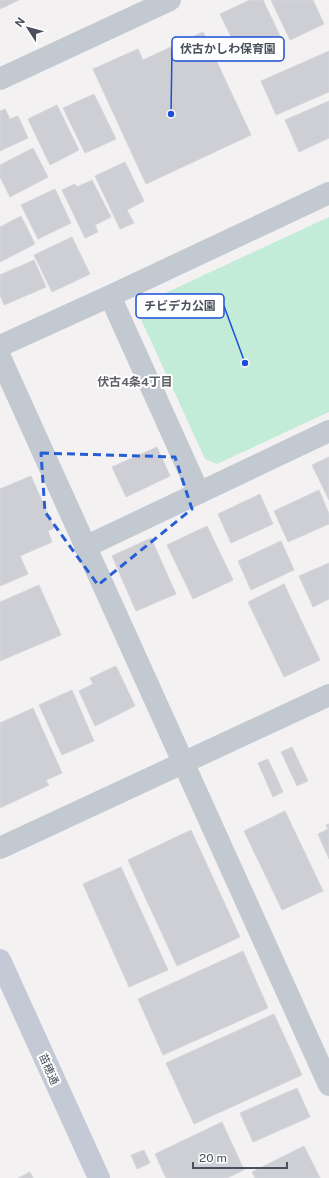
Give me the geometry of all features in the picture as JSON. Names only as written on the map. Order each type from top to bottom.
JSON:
[{"type":"street","points":[[0,79],[170,0]]},
{"type":"street","points":[[0,346],[329,193]]},
{"type":"street","points":[[110,296],[199,493]]},
{"type":"street","points":[[0,357],[329,1084]]},
{"type":"street","points":[[86,547],[329,431]]},
{"type":"street","points":[[0,848],[329,695]]},
{"type":"street","name":"苗穂通","points":[[0,960],[98,1178]]},
{"type":"highlighted area","points":[[41,453],[175,457],[192,509],[98,585],[45,512]]},
{"type":"green space","points":[[329,217],[329,412],[217,464],[205,459],[139,315],[146,302]]},
{"type":"building","points":[[0,0],[19,0],[0,9]]},
{"type":"building","points":[[250,0],[263,0],[282,40],[242,59],[220,14]]},
{"type":"building","points":[[271,0],[313,0],[324,24],[290,40]]},
{"type":"building","points":[[203,32],[251,135],[146,184],[93,69],[138,49],[143,60]]},
{"type":"building","points":[[329,51],[329,92],[276,115],[261,81]]},
{"type":"building","points":[[94,94],[116,139],[85,153],[63,108]]},
{"type":"building","points":[[329,101],[329,138],[299,152],[285,120]]},
{"type":"building","points":[[57,105],[79,150],[50,165],[28,119]]},
{"type":"building","points":[[5,109],[10,119],[18,116],[28,138],[0,151],[0,111]]},
{"type":"building","points":[[33,148],[48,177],[10,197],[0,177],[0,165]]},
{"type":"building","points":[[125,162],[144,201],[127,210],[134,223],[120,229],[95,176]]},
{"type":"building","points":[[92,180],[111,217],[95,225],[98,232],[85,238],[62,190],[75,184],[77,187]]},
{"type":"building","points":[[55,189],[71,223],[38,239],[21,205]]},
{"type":"building","points":[[21,216],[35,244],[0,262],[0,227]]},
{"type":"building","points":[[72,237],[90,274],[52,292],[34,255]]},
{"type":"building","points":[[34,260],[46,287],[4,305],[0,295],[0,275]]},
{"type":"building","points":[[157,447],[170,476],[126,497],[112,467]]},
{"type":"building","points":[[329,457],[329,500],[312,465]]},
{"type":"building","points":[[31,476],[54,528],[48,531],[52,542],[20,556],[28,574],[0,586],[0,489]]},
{"type":"building","points":[[319,490],[329,514],[329,524],[288,542],[274,511]]},
{"type":"building","points":[[260,494],[273,524],[231,543],[218,514]]},
{"type":"building","points":[[207,526],[233,580],[193,599],[167,545]]},
{"type":"building","points":[[151,538],[176,594],[136,611],[112,556]]},
{"type":"building","points":[[281,541],[294,570],[251,590],[238,561]]},
{"type":"building","points":[[329,563],[329,599],[313,607],[299,576]]},
{"type":"building","points":[[284,584],[320,660],[284,677],[248,602]]},
{"type":"building","points":[[39,585],[61,635],[0,661],[0,602]]},
{"type":"building","points":[[116,666],[135,706],[95,726],[79,691],[93,684],[90,678]]},
{"type":"building","points":[[72,690],[94,741],[62,755],[39,705]]},
{"type":"building","points":[[33,708],[62,773],[46,780],[49,785],[0,808],[0,723]]},
{"type":"building","points":[[292,747],[308,781],[297,786],[281,752]]},
{"type":"building","points":[[268,759],[283,792],[273,797],[258,763]]},
{"type":"building","points":[[285,811],[323,891],[282,910],[244,831]]},
{"type":"building","points":[[329,824],[329,859],[318,834],[328,829],[326,825]]},
{"type":"building","points":[[191,830],[240,937],[177,966],[128,860]]},
{"type":"building","points":[[121,867],[168,970],[129,987],[83,884]]},
{"type":"building","points":[[243,951],[268,1008],[163,1055],[138,999]]},
{"type":"building","points":[[274,1014],[302,1075],[194,1124],[166,1063]]},
{"type":"building","points":[[297,1088],[310,1117],[253,1142],[240,1113]]},
{"type":"building","points":[[222,1122],[244,1170],[227,1178],[166,1178],[155,1154]]},
{"type":"building","points":[[304,1146],[320,1178],[255,1178],[252,1172]]},
{"type":"building","points":[[144,1150],[150,1163],[137,1169],[131,1155]]},
{"type":"building","points":[[30,1172],[33,1178],[18,1178]]},
{"type":"place","name":"伏古かしわ保育園","points":[[171,114]]},
{"type":"place","name":"チビデカ公園","points":[[245,363]]},
{"type":"district","name":"伏古4条4丁目","points":[[135,382]]}]
